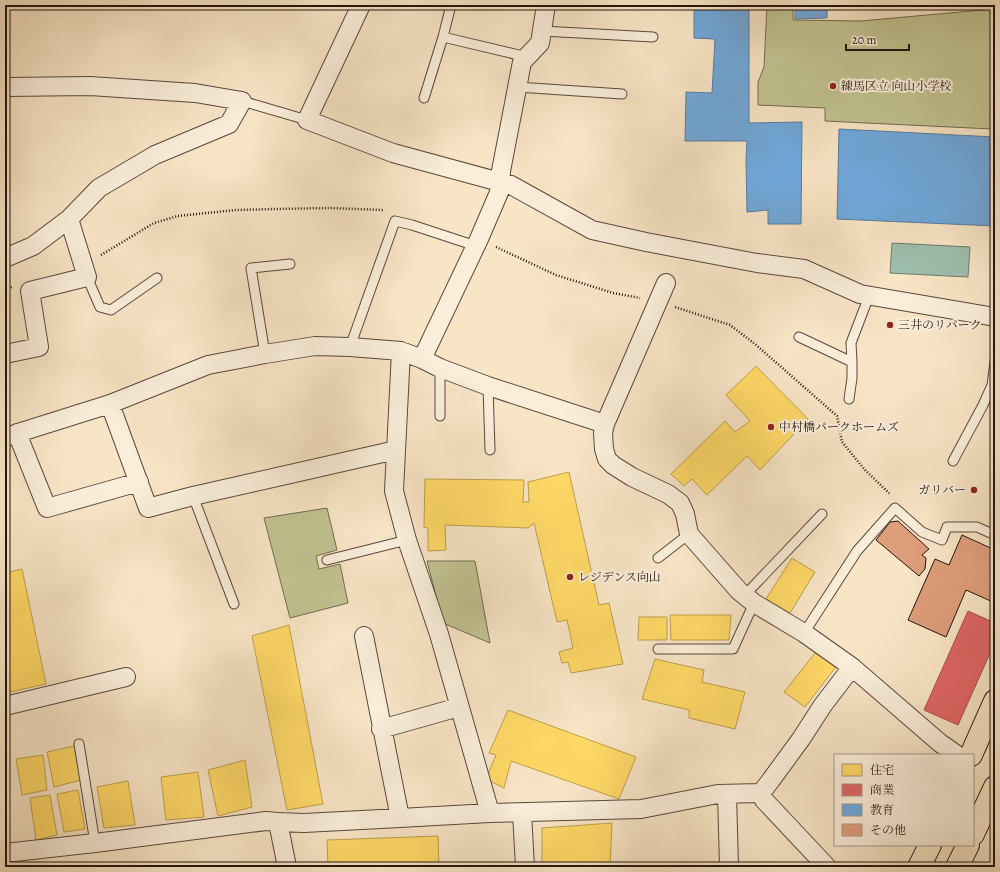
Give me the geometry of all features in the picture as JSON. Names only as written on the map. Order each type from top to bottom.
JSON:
[{"type":"main road","points":[[971,754],[995,701]]},
{"type":"main road","points":[[980,824],[995,787]]},
{"type":"main road","points":[[919,867],[930,846]]},
{"type":"main road","points":[[957,867],[968,846]]},
{"type":"street","points":[[360,5],[307,120],[393,152],[511,185],[592,230],[757,264],[804,269],[860,294],[995,317]]},
{"type":"street","points":[[422,358],[500,190],[501,171],[522,62],[540,43],[546,5]]},
{"type":"street","points":[[5,87],[90,86],[195,93],[242,101],[229,124],[155,154],[99,188],[69,219],[34,246],[5,258]]},
{"type":"street","points":[[5,354],[39,347],[30,291],[85,272],[69,219]]},
{"type":"street","points":[[666,283],[605,424],[603,433],[604,449],[608,459],[613,465],[632,477],[668,494],[680,503],[685,514],[689,534],[739,591],[749,599],[804,633],[852,667],[955,754]]},
{"type":"street","points":[[138,482],[48,508],[11,435],[110,404],[208,365],[315,346],[401,351],[422,358],[440,368],[488,386],[605,424]]},
{"type":"street","points":[[401,351],[394,491],[407,540],[439,634],[490,813]]},
{"type":"street","points":[[110,404],[148,508],[193,496],[396,450]]},
{"type":"street","points":[[364,636],[381,730],[400,818]]},
{"type":"street","points":[[5,853],[266,821],[304,823],[490,813],[641,809],[718,794],[761,793],[772,780],[823,705],[852,667]]},
{"type":"street","points":[[5,706],[126,676]]},
{"type":"street","points":[[381,730],[459,707]]},
{"type":"street","points":[[761,793],[764,800],[827,867]]},
{"type":"street","points":[[727,794],[729,867]]},
{"type":"street","points":[[522,812],[525,867]]},
{"type":"street","points":[[278,822],[287,867]]},
{"type":"lane","points":[[424,98],[444,37],[450,9]]},
{"type":"lane","points":[[542,31],[653,37]]},
{"type":"lane","points":[[444,37],[527,57]]},
{"type":"lane","points":[[517,87],[622,94]]},
{"type":"lane","points":[[242,101],[307,120]]},
{"type":"lane","points":[[350,347],[395,221],[477,242]]},
{"type":"lane","points":[[265,354],[251,268],[290,264]]},
{"type":"lane","points":[[85,272],[100,307],[111,310],[157,278]]},
{"type":"lane","points":[[849,399],[852,378],[851,343],[868,296]]},
{"type":"lane","points":[[799,337],[852,362]]},
{"type":"lane","points":[[953,462],[992,385],[995,362]]},
{"type":"lane","points":[[440,368],[440,416]]},
{"type":"lane","points":[[488,386],[490,450]]},
{"type":"lane","points":[[193,496],[234,604]]},
{"type":"lane","points":[[804,633],[857,551],[895,508],[922,532],[942,540],[947,528],[977,527],[995,535]]},
{"type":"lane","points":[[658,649],[733,649],[749,599],[822,514]]},
{"type":"lane","points":[[658,558],[689,534]]},
{"type":"lane","points":[[327,560],[407,540]]},
{"type":"lane","points":[[79,744],[95,843]]},
{"type":"path","points":[[85,272],[154,223],[178,216],[236,210],[275,209],[329,208],[385,211]]},
{"type":"path","points":[[477,242],[556,275],[613,292],[658,302],[730,325],[755,344],[837,416],[842,442],[865,470],[894,496]]},
{"type":"path","points":[[5,289],[17,286]]},
{"type":"shaded area","points":[[767,5],[793,5],[793,20],[861,21],[993,9],[995,29],[995,115],[992,121],[992,129],[825,121],[825,108],[758,105],[758,82],[764,67]]},
{"type":"shaded area","points":[[892,243],[970,247],[968,277],[890,273]]},
{"type":"shaded area","points":[[327,508],[337,550],[316,556],[319,569],[340,564],[348,603],[290,618],[264,518]]},
{"type":"shaded area","points":[[427,561],[475,561],[490,643],[443,623]]},
{"type":"building: 住宅","name":"中村橋パークホームズ","points":[[756,366],[808,419],[760,470],[747,456],[707,495],[692,479],[684,486],[671,474],[725,421],[735,432],[750,421],[726,395]]},
{"type":"building: 住宅","name":"レジデンス向山","points":[[569,472],[599,605],[609,603],[623,664],[571,673],[568,662],[562,663],[559,652],[573,648],[567,620],[557,622],[534,523],[528,528],[445,525],[446,550],[428,551],[428,528],[424,527],[425,479],[524,480],[523,502],[529,502],[528,482]]},
{"type":"building: 住宅","points":[[792,558],[815,572],[790,613],[766,599]]},
{"type":"building: 住宅","points":[[22,569],[46,684],[10,692],[5,670],[5,573]]},
{"type":"building: 住宅","points":[[670,615],[731,615],[729,640],[671,640]]},
{"type":"building: 住宅","points":[[639,617],[667,617],[667,640],[638,640]]},
{"type":"building: 住宅","points":[[289,625],[323,804],[287,810],[252,636]]},
{"type":"building: 住宅","points":[[815,653],[836,667],[805,707],[784,692]]},
{"type":"building: 住宅","points":[[655,659],[704,670],[702,682],[745,692],[735,729],[689,718],[689,710],[642,699]]},
{"type":"building: 住宅","points":[[508,710],[636,757],[619,799],[511,761],[504,788],[486,779],[496,755],[489,753]]},
{"type":"building: 住宅","points":[[74,746],[81,780],[54,787],[47,752]]},
{"type":"building: 住宅","points":[[43,755],[47,790],[22,795],[16,759]]},
{"type":"building: 住宅","points":[[245,760],[252,807],[218,816],[208,770]]},
{"type":"building: 住宅","points":[[198,772],[204,817],[166,820],[161,777]]},
{"type":"building: 住宅","points":[[128,781],[135,825],[104,828],[97,787]]},
{"type":"building: 住宅","points":[[78,790],[85,829],[64,832],[57,794]]},
{"type":"building: 住宅","points":[[50,795],[57,835],[36,840],[30,798]]},
{"type":"building: 住宅","points":[[612,823],[610,867],[542,867],[542,828]]},
{"type":"building: 住宅","points":[[438,836],[439,867],[328,867],[327,840]]},
{"type":"building: 商業","points":[[968,611],[995,623],[995,642],[958,725],[924,710]]},
{"type":"building: 教育","points":[[716,5],[749,5],[749,123],[802,122],[801,224],[768,224],[768,210],[747,212],[747,141],[685,141],[686,92],[712,93],[715,39],[694,38],[694,8],[716,8]]},
{"type":"building: 教育","points":[[795,5],[827,5],[827,18],[795,19]]},
{"type":"building: 教育","points":[[839,129],[995,137],[995,226],[837,219]]},
{"type":"building: その他","points":[[898,521],[929,549],[922,555],[926,558],[925,569],[919,576],[876,540],[890,522]]},
{"type":"building: その他","points":[[962,535],[995,550],[995,603],[966,590],[946,637],[908,620],[935,559],[949,565]]},
{"type":"place","name":"練馬区立 向山小学校","points":[[833,86]]},
{"type":"place","name":"三井のリパーク","points":[[890,325]]},
{"type":"place","name":"中村橋パークホームズ","points":[[771,427]]},
{"type":"place","name":"ガリバー","points":[[974,490]]},
{"type":"place","name":"レジデンス向山","points":[[570,577]]}]
